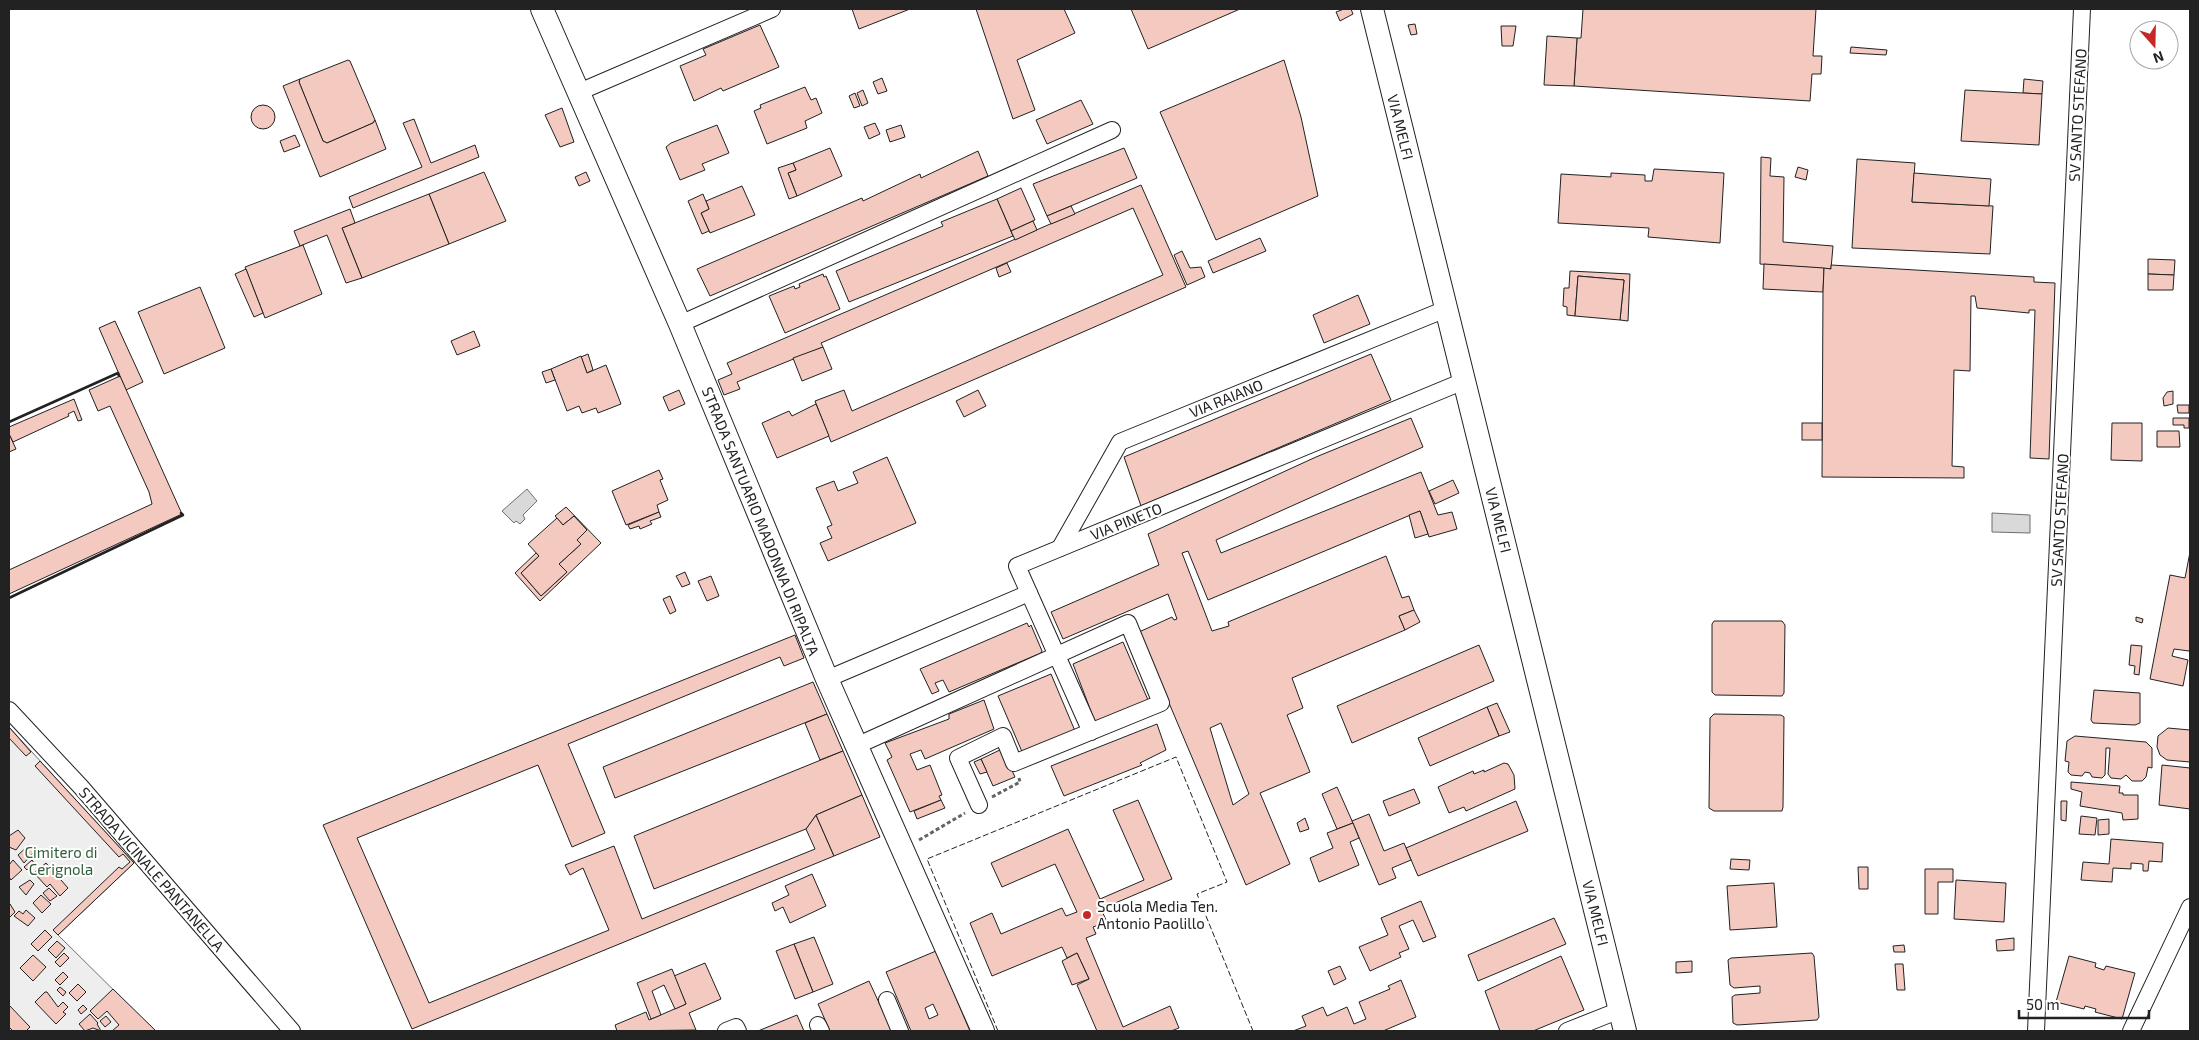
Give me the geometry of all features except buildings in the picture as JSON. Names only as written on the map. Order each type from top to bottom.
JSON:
[{"type":"street","name":"STRADA SANTUARIO MADONNA DI RIPALTA","points":[[542,9],[680,324],[827,679],[983,1031]]},
{"type":"street","points":[[579,92],[772,9]]},
{"type":"street","name":"VIA MELFI","points":[[1372,9],[1623,1021]]},
{"type":"street","name":"SV SANTO STEFANO","points":[[2036,1031],[2082,9]]},
{"type":"street","points":[[680,324],[1112,130]]},
{"type":"street","name":"VIA RAIANO","points":[[1060,548],[1120,442],[1446,309]]},
{"type":"street","name":"VIA PINETO","points":[[1029,593],[1017,566],[1464,381]]},
{"type":"street","points":[[827,679],[1029,593],[1091,732]]},
{"type":"street","points":[[856,746],[1128,623],[1160,703],[1014,763],[1002,736],[958,758],[979,805]]},
{"type":"street","name":"STRADA VICINALE PANTANELLA","points":[[9,710],[80,787],[292,1031]]},
{"type":"street","points":[[2131,1031],[2190,907]]},
{"type":"street","points":[[887,1000],[900,1031]]},
{"type":"street","points":[[1567,1031],[1623,1021]]},
{"type":"green space","name":"Cimitero di Cerignola","points":[[9,727],[134,863],[58,935],[155,1031],[9,1031]]},
{"type":"shaded area","points":[[527,489],[537,501],[523,515],[525,519],[520,524],[516,521],[514,523],[502,511]]},
{"type":"shaded area","points":[[1992,513],[2030,515],[2030,533],[1992,532]]},
{"type":"fence","points":[[998,1031],[927,859],[1176,757],[1227,882],[1197,894],[1253,1031]]},
{"type":"wall","points":[[9,422],[118,373],[119,376]]},
{"type":"wall","points":[[9,598],[183,515],[181,513]]},
{"type":"place","name":"Scuola Media Ten. Antonio Paolillo","points":[[1087,915]]}]
